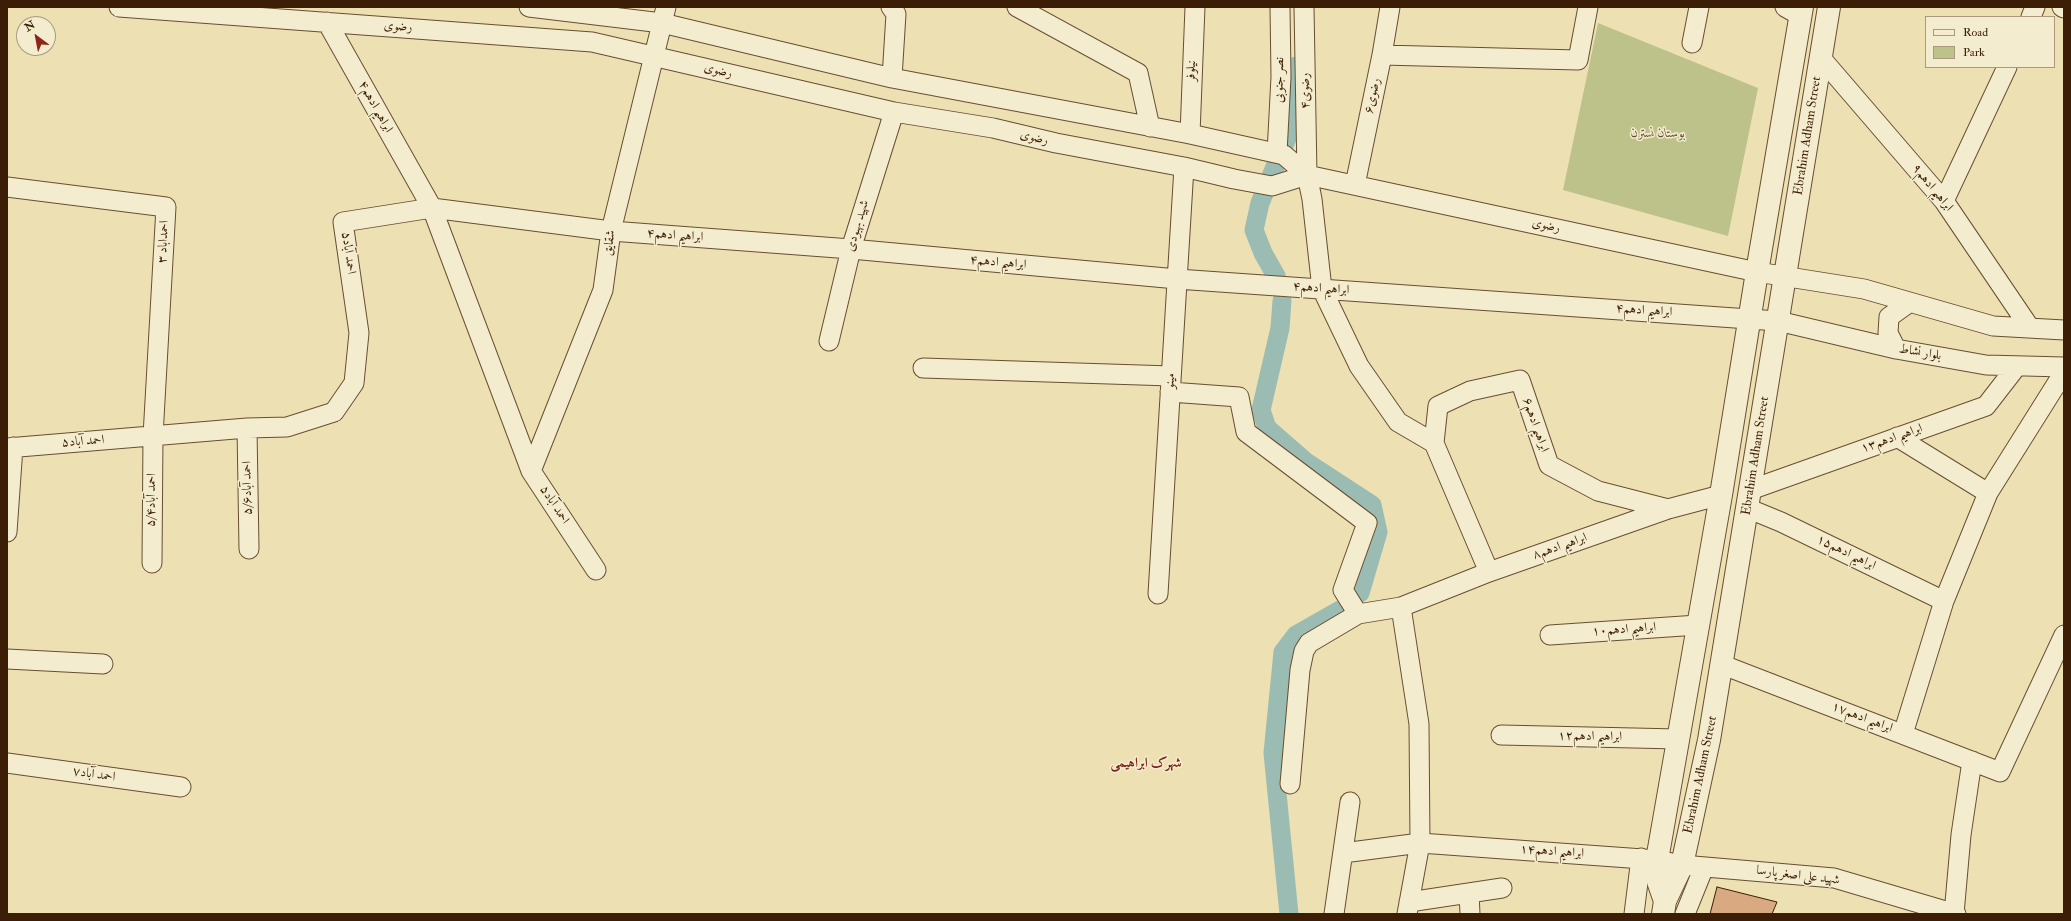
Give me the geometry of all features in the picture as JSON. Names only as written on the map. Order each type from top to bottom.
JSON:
[{"type":"street","name":"رضوی","points":[[119,7],[592,42],[894,112],[993,128],[1056,143],[1184,167],[1272,186],[1307,175]]},
{"type":"street","name":"رضوی","points":[[528,7],[664,15],[892,78],[1150,126],[1277,153],[1284,155],[1307,175],[1757,272],[1785,276]]},
{"type":"street","points":[[891,7],[896,14],[892,78]]},
{"type":"street","points":[[1017,7],[1138,73],[1150,126]]},
{"type":"street","name":"نیلوفر","points":[[1190,134],[1194,7]]},
{"type":"street","name":"نصر جنوبی","points":[[1277,153],[1281,77],[1280,7]]},
{"type":"street","name":"رضوی۴","points":[[1304,7],[1307,175],[1312,199],[1322,289],[1359,366],[1398,422],[1434,443]]},
{"type":"street","name":"رضوی۶","points":[[1354,185],[1382,55],[1390,7]]},
{"type":"street","points":[[1382,55],[1578,60],[1588,7]]},
{"type":"street","points":[[1692,43],[1699,7]]},
{"type":"street","name":"Ebrahim Adham Street","points":[[1664,907],[1693,866],[1709,740],[1723,664],[1748,499],[1829,7]]},
{"type":"street","name":"Ebrahim Adham Street","points":[[1664,907],[1658,881],[1649,859],[1678,739],[1721,495],[1757,272],[1796,10]]},
{"type":"street","name":"شقایق","points":[[531,471],[603,290],[611,231],[664,15]]},
{"type":"street","name":"ابراهیم ادهم۴","points":[[327,22],[432,208],[611,231],[850,249],[1177,279],[1778,321]]},
{"type":"street","name":"ابراهیم ادهم۹","points":[[1821,58],[1944,201],[2030,328]]},
{"type":"street","points":[[1944,201],[2007,68]]},
{"type":"street","points":[[993,128],[998,97]]},
{"type":"street","name":"شهید بهبودی","points":[[829,341],[850,249],[894,112]]},
{"type":"street","name":"مینو","points":[[1158,594],[1184,167]]},
{"type":"street","name":"احمداباد ۳","points":[[7,187],[166,207],[153,436]]},
{"type":"street","name":"احمد آباد۵","points":[[10,447],[247,428],[286,427],[334,412],[354,383],[359,333],[343,222],[432,208],[531,471],[596,570]]},
{"type":"street","points":[[1785,276],[1864,289],[1993,326],[2064,330]]},
{"type":"street","points":[[1896,349],[1888,334],[1889,317],[1910,302]]},
{"type":"street","name":"بلوار نشاط","points":[[1778,321],[1896,349],[1986,365],[2064,368]]},
{"type":"street","name":"ابراهیم ادهم۱۳","points":[[1748,499],[1897,437],[1986,406],[2017,366]]},
{"type":"street","points":[[923,368],[1170,384],[1239,397],[1246,432],[1367,523],[1343,590],[1358,614],[1309,643],[1304,651],[1300,670],[1290,784]]},
{"type":"street","points":[[1903,734],[1944,601],[1988,493],[2064,372]]},
{"type":"street","name":"ابراهیم ادهم۶","points":[[1434,443],[1438,406],[1470,391],[1520,380],[1549,465],[1598,491],[1668,510]]},
{"type":"street","name":"احمد آباد۵/۶","points":[[247,428],[249,549]]},
{"type":"street","name":"احمد آباد۵/۴","points":[[152,563],[153,436]]},
{"type":"street","points":[[1897,437],[1988,493]]},
{"type":"street","points":[[1434,443],[1489,572]]},
{"type":"street","points":[[7,532],[10,447]]},
{"type":"street","name":"ابراهیم ادهم۸","points":[[1358,614],[1401,606],[1489,572],[1668,510],[1721,495]]},
{"type":"street","name":"ابراهیم ادهم۱۵","points":[[1748,499],[1781,522],[1944,601]]},
{"type":"street","points":[[1401,606],[1419,724],[1420,843],[1408,908],[1469,893],[1502,888]]},
{"type":"street","name":"ابراهیم ادهم۱۰","points":[[1550,635],[1698,625]]},
{"type":"street","name":"ابراهیم ادهم۱۷","points":[[1723,664],[2000,772],[2064,635]]},
{"type":"street","points":[[7,659],[103,664]]},
{"type":"street","name":"ابراهیم ادهم۱۲","points":[[1501,735],[1678,739]]},
{"type":"street","points":[[1955,914],[1961,836],[1972,761]]},
{"type":"street","name":"احمد آباد۷","points":[[7,763],[181,788]]},
{"type":"street","points":[[1334,914],[1350,802]]},
{"type":"street","name":"ابراهیم ادهم۱۴","points":[[1343,853],[1420,843],[1649,859],[1693,866]]},
{"type":"street","points":[[1634,914],[1649,859]]},
{"type":"street","points":[[1685,914],[1693,866]]},
{"type":"street","name":"شهید علی اصغر پارسا","points":[[1693,866],[1834,878],[1955,914]]},
{"type":"street","points":[[1469,893],[1470,914]]},
{"type":"green space","name":"بوستان نسترن","points":[[1598,23],[1758,88],[1728,236],[1563,190]]},
{"type":"building","points":[[1717,887],[1777,902],[1772,914],[1710,914]]},
{"type":"waterway","points":[[1276,276],[1263,253],[1254,230],[1260,203],[1287,138],[1296,91],[1296,66]]},
{"type":"waterway","points":[[1282,301],[1280,328],[1261,410],[1267,428],[1306,462],[1372,505],[1378,532],[1360,593]]},
{"type":"waterway","points":[[1289,914],[1273,753],[1283,652],[1296,635],[1340,610]]},
{"type":"district","name":"شهرک ابراهیمی","points":[[1146,764]]}]
